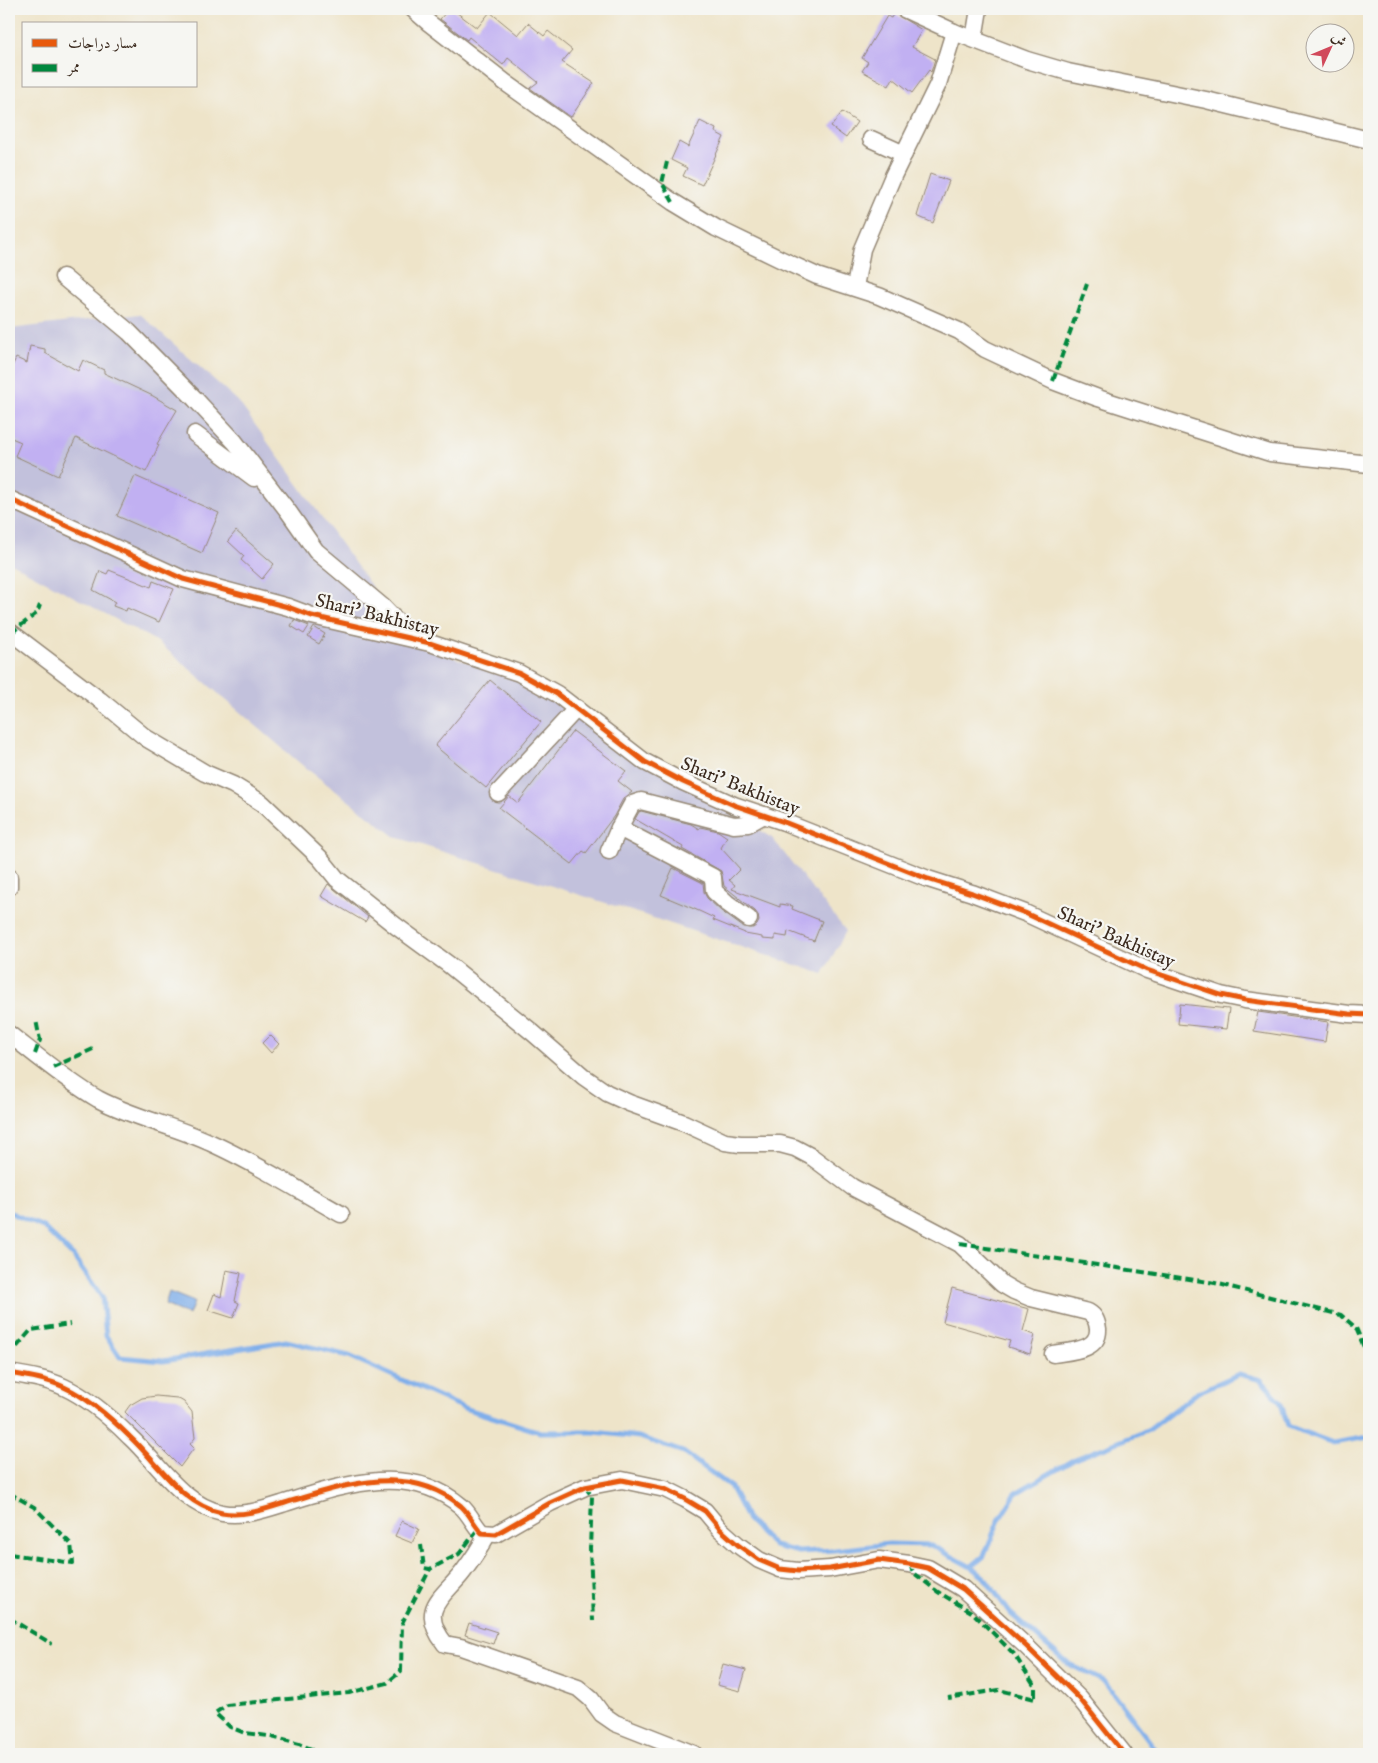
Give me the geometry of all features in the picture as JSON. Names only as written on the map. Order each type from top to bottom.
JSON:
[{"type":"street","points":[[413,9],[506,82],[673,202],[716,228],[780,259],[817,276],[855,287],[959,330],[985,349],[1053,381],[1138,412],[1270,453],[1369,464]]},
{"type":"street","points":[[904,9],[954,32],[1027,60],[1068,72],[1206,100],[1369,140]]},
{"type":"street","points":[[974,39],[979,9]]},
{"type":"street","points":[[855,287],[862,249],[904,154],[938,84],[954,32]]},
{"type":"street","points":[[871,139],[904,154]]},
{"type":"street","points":[[63,277],[129,332],[195,399],[235,442],[316,551],[383,607],[414,639]]},
{"type":"street","points":[[195,434],[274,493]]},
{"type":"street","name":"Shari' Bakhistay","points":[[9,499],[183,579],[288,607],[312,616],[414,639],[472,656],[519,673],[557,694],[577,708],[645,762],[714,797],[784,822],[928,879],[1025,913],[1147,970],[1220,995],[1349,1014],[1369,1015]]},
{"type":"street","points":[[9,631],[100,700],[146,738],[205,773],[233,785],[262,803],[320,858],[337,878],[396,926],[448,964],[540,1038],[584,1077],[606,1093],[684,1123],[725,1142],[780,1144],[796,1148],[812,1157],[852,1187],[960,1244],[1002,1284],[1014,1292],[1093,1315],[1097,1322],[1098,1334],[1095,1341],[1084,1348],[1053,1354]]},
{"type":"street","points":[[498,794],[577,708]]},
{"type":"street","points":[[609,851],[632,804],[641,800],[734,825],[748,824],[764,815]]},
{"type":"street","points":[[619,828],[713,877],[714,891],[727,904],[749,920]]},
{"type":"street","points":[[9,877],[9,886]]},
{"type":"street","points":[[9,1034],[98,1098],[144,1118],[182,1130],[213,1143],[256,1165],[341,1214]]},
{"type":"street","points":[[9,1373],[33,1377],[63,1386],[82,1397],[130,1437],[188,1497],[215,1512],[236,1514],[262,1511],[324,1491],[370,1481],[387,1480],[422,1484],[440,1491],[464,1508],[478,1529],[487,1535],[496,1534],[550,1503],[585,1487],[602,1482],[622,1480],[665,1489],[685,1499],[705,1511],[720,1529],[738,1545],[759,1560],[780,1569],[798,1571],[879,1560],[928,1568],[963,1589],[1027,1647],[1080,1699],[1124,1754]]},
{"type":"street","points":[[487,1535],[476,1555],[436,1602],[432,1617],[436,1632],[445,1644],[461,1647],[578,1688],[591,1699],[602,1714],[615,1723],[694,1754]]},
{"type":"shaded area","points":[[140,314],[238,401],[413,644],[524,681],[622,749],[772,838],[846,931],[823,974],[396,837],[302,765],[158,642],[9,562],[9,329]]},
{"type":"water","points":[[169,1292],[194,1302],[189,1315],[165,1305]]},
{"type":"building","points":[[449,9],[452,9],[477,28],[490,12],[518,35],[528,23],[544,36],[548,31],[572,50],[562,62],[594,83],[571,117],[530,88],[538,82],[508,58],[503,65],[469,37],[467,40],[440,19]]},
{"type":"building","points":[[894,13],[922,30],[912,47],[935,59],[931,72],[929,70],[912,93],[893,78],[889,86],[862,71],[868,62],[862,58],[887,16],[891,18]]},
{"type":"building","points":[[842,112],[857,122],[846,138],[831,127]]},
{"type":"building","points":[[700,121],[716,129],[715,132],[724,137],[702,185],[683,176],[687,168],[671,160],[679,142],[688,147]]},
{"type":"building","points":[[930,174],[949,181],[933,223],[917,216]]},
{"type":"building","points":[[30,346],[45,349],[45,353],[78,371],[83,360],[104,370],[104,373],[153,396],[177,410],[157,444],[159,445],[146,472],[76,438],[58,476],[15,456],[21,442],[9,437],[9,373],[16,358],[27,363]]},
{"type":"building","points":[[135,476],[219,513],[202,553],[117,516]]},
{"type":"building","points":[[236,531],[274,564],[262,579],[241,560],[244,556],[228,541]]},
{"type":"building","points":[[109,570],[151,587],[153,581],[174,589],[159,622],[127,608],[126,611],[113,606],[115,602],[93,590],[100,571],[107,574]]},
{"type":"building","points":[[294,620],[309,626],[304,634],[291,626]]},
{"type":"building","points":[[314,627],[325,634],[319,644],[308,637]]},
{"type":"building","points":[[490,680],[541,722],[486,788],[435,746]]},
{"type":"building","points":[[573,731],[626,771],[618,781],[632,792],[623,799],[614,816],[586,853],[583,851],[572,864],[499,808],[509,796],[518,803]]},
{"type":"building","points":[[641,811],[691,824],[699,829],[700,827],[718,831],[727,837],[721,848],[740,869],[729,880],[735,885],[732,889],[780,907],[780,904],[793,906],[792,909],[822,921],[814,941],[788,931],[787,937],[775,935],[775,940],[762,939],[762,937],[745,934],[661,895],[673,868],[703,883],[707,898],[743,927],[753,928],[759,921],[755,911],[724,886],[721,871],[635,819]]},
{"type":"building","points":[[328,884],[368,917],[365,922],[321,896]]},
{"type":"building","points":[[1180,1004],[1229,1009],[1226,1029],[1178,1024]]},
{"type":"building","points":[[1258,1012],[1328,1022],[1325,1042],[1254,1031]]},
{"type":"building","points":[[270,1035],[279,1044],[271,1053],[262,1043]]},
{"type":"building","points":[[226,1270],[241,1273],[235,1301],[239,1303],[233,1318],[208,1310],[214,1294],[221,1297]]},
{"type":"building","points":[[952,1288],[1029,1309],[1023,1331],[1035,1335],[1030,1354],[1008,1347],[1010,1341],[943,1322]]},
{"type":"building","points":[[156,1396],[177,1398],[184,1402],[192,1412],[195,1438],[190,1444],[194,1448],[180,1467],[125,1412],[130,1405],[142,1398]]},
{"type":"building","points":[[402,1521],[419,1529],[412,1543],[395,1536]]},
{"type":"building","points":[[469,1623],[497,1632],[493,1644],[465,1635]]},
{"type":"building","points":[[723,1664],[746,1670],[740,1691],[717,1685]]},
{"type":"waterway","points":[[9,1212],[43,1227],[73,1256],[102,1297],[106,1336],[120,1357],[163,1361],[286,1341],[349,1356],[464,1408],[540,1432],[594,1432],[639,1437],[683,1452],[730,1486],[748,1520],[774,1546],[799,1552],[889,1544],[931,1545],[971,1567],[984,1577],[1010,1613],[1067,1663],[1105,1682],[1159,1754]]},
{"type":"waterway","points":[[971,1567],[984,1556],[999,1520],[1016,1493],[1075,1459],[1149,1430],[1198,1392],[1239,1374],[1261,1380],[1280,1401],[1288,1426],[1333,1443],[1369,1437]]},
{"type":"marked path","points":[[667,162],[662,183],[673,202]]},
{"type":"marked path","points":[[1053,381],[1087,284]]},
{"type":"marked path","points":[[11,633],[37,613],[40,605]]},
{"type":"marked path","points":[[35,1054],[40,1040],[36,1020]]},
{"type":"marked path","points":[[53,1067],[93,1049]]},
{"type":"marked path","points":[[960,1244],[1215,1283],[1341,1315],[1356,1328],[1369,1359]]},
{"type":"marked path","points":[[9,1369],[14,1350],[31,1330],[70,1324]]},
{"type":"marked path","points":[[585,1487],[592,1496],[590,1548],[593,1621]]},
{"type":"marked path","points":[[9,1493],[34,1507],[71,1544],[73,1563],[9,1554]]},
{"type":"marked path","points":[[421,1545],[424,1568],[430,1569],[459,1554],[478,1529]]},
{"type":"marked path","points":[[909,1564],[914,1573],[938,1592],[973,1613],[1014,1654],[1035,1686],[1035,1699],[999,1690],[948,1698]]},
{"type":"marked path","points":[[324,1754],[299,1744],[268,1736],[245,1733],[230,1727],[215,1713],[227,1705],[349,1693],[387,1683],[401,1671],[402,1623],[430,1569]]},
{"type":"marked path","points":[[9,1618],[52,1644]]},
{"type":"cycle path","points":[[9,499],[183,579],[288,607],[312,616],[430,643],[519,673],[557,694],[645,762],[683,782],[734,805],[784,822],[928,879],[1025,913],[1147,970],[1221,995],[1245,1000],[1369,1015]]},
{"type":"cycle path","points":[[9,1373],[51,1382],[82,1397],[123,1430],[183,1492],[208,1509],[222,1513],[254,1512],[352,1484],[398,1481],[420,1484],[441,1492],[461,1506],[482,1533],[496,1534],[550,1503],[585,1487],[622,1480],[665,1489],[685,1499],[705,1511],[720,1529],[738,1545],[759,1560],[780,1569],[798,1571],[830,1569],[879,1560],[928,1568],[963,1589],[1027,1647],[1080,1699],[1124,1754]]}]
